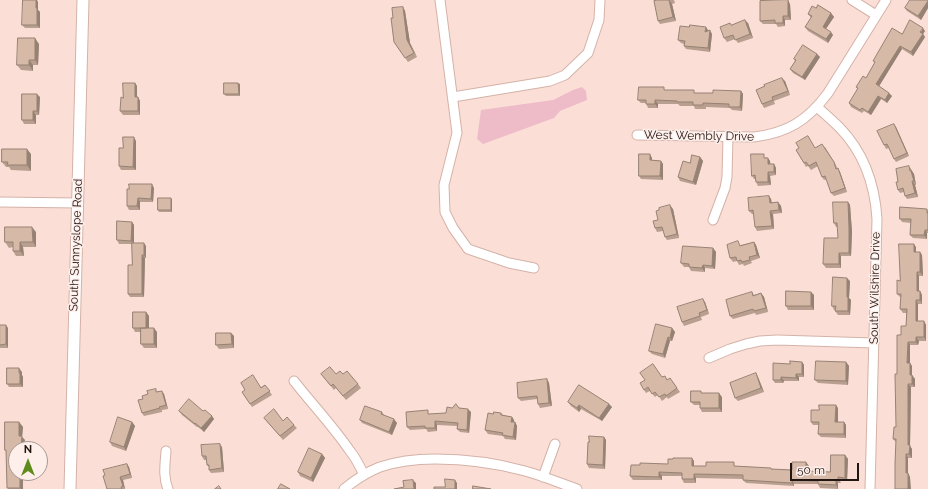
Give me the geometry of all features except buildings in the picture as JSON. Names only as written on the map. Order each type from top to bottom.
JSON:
[{"type":"street","name":"South Sunnyslope Road","points":[[70,489],[83,0]]},
{"type":"street","points":[[440,0],[457,133],[444,185],[445,212],[453,228],[468,249],[509,263],[534,268]]},
{"type":"street","points":[[453,97],[550,81],[565,75],[588,53],[599,20],[600,0]]},
{"type":"street","points":[[852,0],[876,15]]},
{"type":"street","name":"West Wembly Drive","points":[[636,134],[754,137],[767,136],[789,128],[804,119],[817,107],[828,93],[886,0]]},
{"type":"street","name":"South Wilshire Drive","points":[[817,107],[841,129],[860,156],[868,171],[876,205],[877,219],[870,489]]},
{"type":"street","points":[[713,220],[725,188],[728,137]]},
{"type":"street","points":[[0,202],[78,203]]},
{"type":"street","points":[[709,358],[740,345],[760,341],[777,340],[874,343]]},
{"type":"street","points":[[294,381],[342,439],[364,475]]},
{"type":"street","points":[[543,477],[555,444]]},
{"type":"street","points":[[166,451],[164,475],[168,489]]},
{"type":"street","points":[[344,489],[364,475],[380,467],[408,461],[447,459],[476,461],[525,471],[577,489]]},
{"type":"shaded area","points":[[582,87],[586,91],[587,100],[560,111],[554,118],[483,144],[477,139],[481,110],[553,100]]}]
